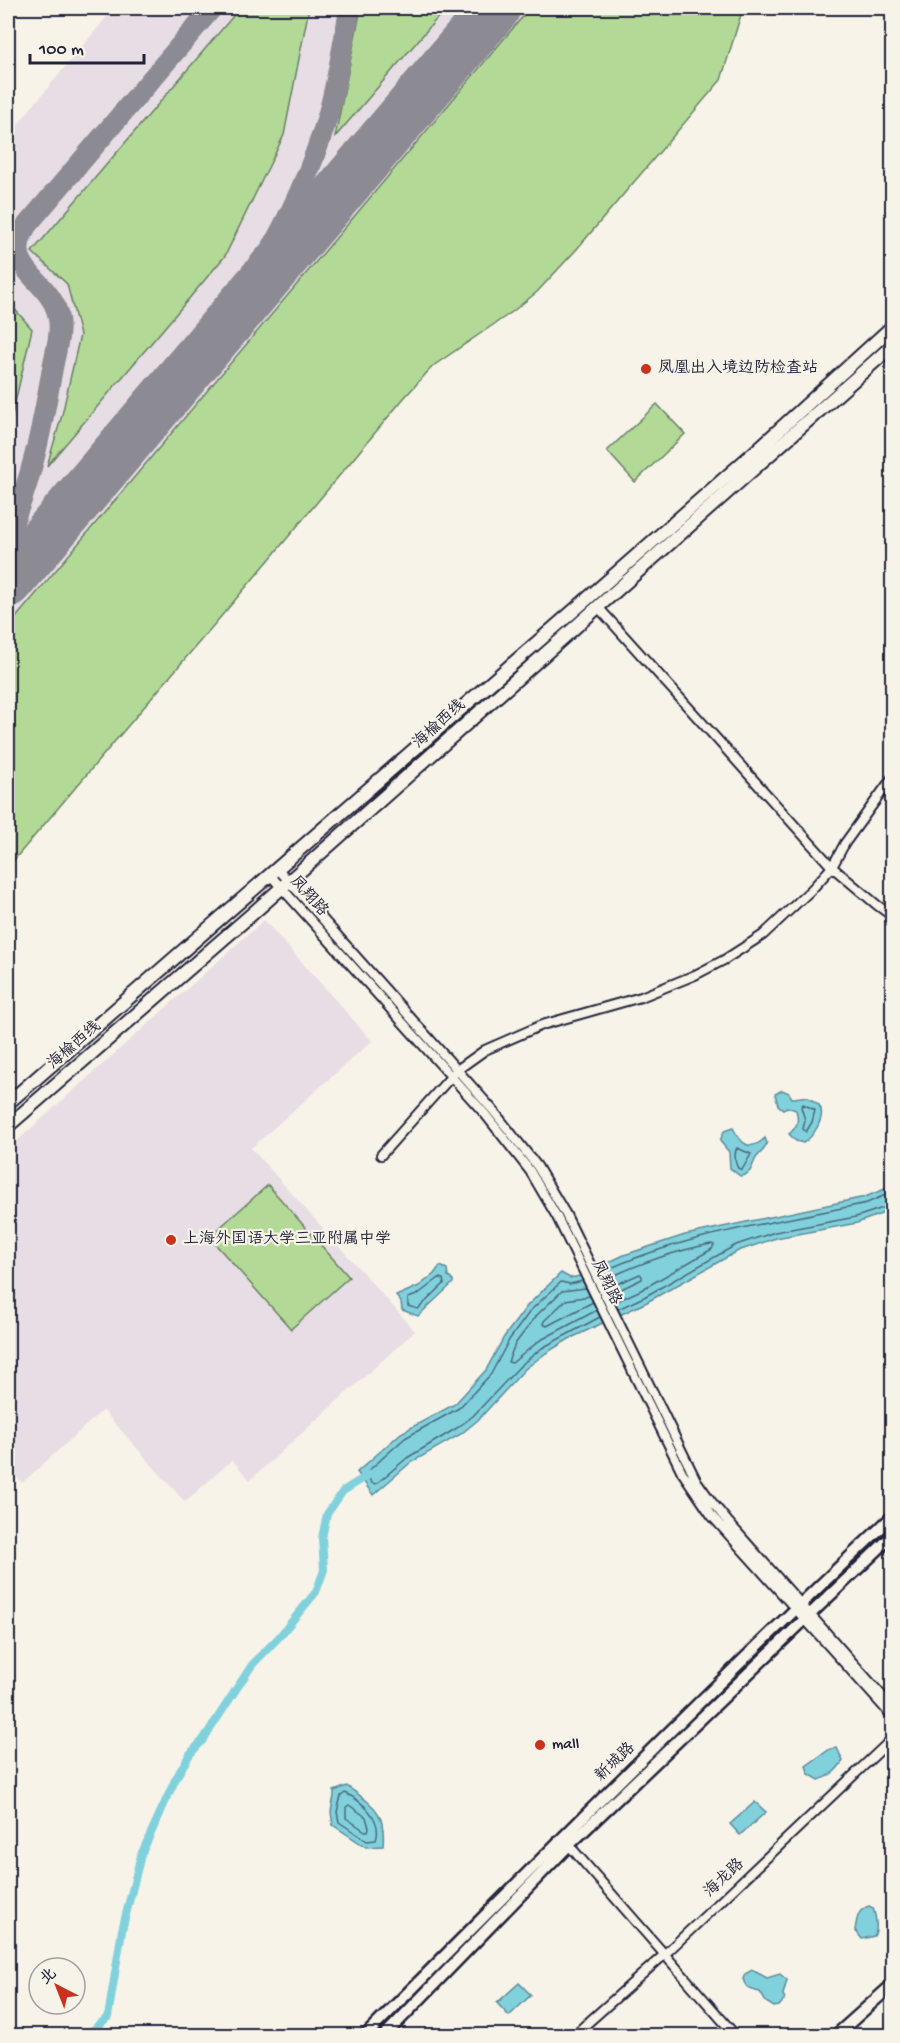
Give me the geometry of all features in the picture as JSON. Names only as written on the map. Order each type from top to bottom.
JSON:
[{"type":"highway","name":"海榆西线","points":[[8,1126],[285,885],[598,607],[761,455],[892,327]]},
{"type":"highway","name":"海榆西线","points":[[8,1103],[761,455],[892,346]]},
{"type":"main road","name":"新城路","points":[[365,2036],[565,1841],[798,1606],[892,1517]]},
{"type":"main road","name":"新城路","points":[[384,2036],[565,1841],[892,1536]]},
{"type":"main road","points":[[835,2036],[892,1985]]},
{"type":"street","points":[[598,607],[832,867],[892,916]]},
{"type":"street","points":[[381,1155],[451,1076],[485,1050],[542,1025],[641,997],[695,975],[763,935],[832,867],[845,843],[892,778]]},
{"type":"street","name":"凤翔路","points":[[274,873],[458,1070],[537,1166],[565,1213],[614,1322],[696,1480],[798,1606],[892,1707]]},
{"type":"street","name":"凤翔路","points":[[285,885],[486,1114],[530,1171],[588,1268]]},
{"type":"street","name":"凤翔路","points":[[807,1616],[892,1716]]},
{"type":"street","name":"海龙路","points":[[573,2036],[665,1954],[892,1739]]},
{"type":"street","points":[[565,1841],[736,2036]]},
{"type":"shaded area","points":[[114,8],[743,8],[721,80],[576,250],[537,292],[512,312],[433,366],[8,867],[8,136]]},
{"type":"shaded area","name":"上海外国语大学三亚附属中学","points":[[264,920],[372,1041],[251,1148],[415,1331],[250,1480],[232,1460],[185,1502],[103,1410],[22,1483],[8,1467],[8,1149]]},
{"type":"green space","points":[[240,8],[309,8],[284,135],[225,256],[47,466],[62,415],[80,335],[67,284],[32,252]]},
{"type":"green space","points":[[361,8],[446,8],[335,137]]},
{"type":"green space","points":[[530,8],[743,8],[721,80],[576,250],[537,292],[512,312],[433,366],[8,867],[8,627]]},
{"type":"green space","points":[[12,306],[32,329],[8,433],[8,307]]},
{"type":"green space","points":[[657,404],[685,434],[635,482],[607,451]]},
{"type":"green space","points":[[268,1185],[349,1277],[291,1329],[209,1237]]},
{"type":"water","points":[[782,1090],[789,1093],[792,1098],[807,1097],[819,1105],[821,1110],[818,1126],[803,1143],[796,1141],[789,1134],[796,1126],[797,1114],[796,1110],[787,1107],[783,1109],[778,1105],[775,1094]]},
{"type":"water","points":[[733,1128],[742,1142],[746,1144],[754,1145],[765,1138],[767,1143],[750,1171],[740,1176],[730,1168],[729,1152],[720,1141],[724,1131]]},
{"type":"water","points":[[892,1186],[892,1210],[857,1223],[776,1238],[738,1251],[647,1302],[569,1339],[525,1369],[478,1420],[461,1434],[410,1463],[373,1495],[357,1472],[401,1433],[455,1404],[486,1370],[504,1337],[527,1306],[561,1273],[570,1278],[580,1276],[624,1255],[685,1235],[865,1197]]},
{"type":"water","points":[[440,1266],[447,1269],[448,1277],[453,1280],[453,1283],[418,1316],[402,1310],[401,1302],[396,1296],[419,1286]]},
{"type":"water","points":[[837,1748],[843,1761],[835,1770],[819,1780],[809,1774],[806,1766],[830,1749]]},
{"type":"water","points":[[347,1786],[371,1804],[380,1816],[383,1846],[366,1847],[333,1825],[331,1812],[334,1791]]},
{"type":"water","points":[[755,1802],[766,1812],[740,1835],[730,1824]]},
{"type":"water","points":[[869,1906],[874,1911],[876,1930],[874,1936],[862,1939],[855,1930],[856,1922],[860,1912]]},
{"type":"water","points":[[752,1970],[767,1978],[780,1974],[787,1980],[783,1995],[785,1999],[779,2006],[774,2007],[766,2002],[760,1992],[747,1987],[743,1979],[745,1974]]},
{"type":"water","points":[[519,1983],[531,1995],[509,2016],[497,2003]]},
{"type":"waterway","points":[[81,2036],[93,2030],[108,2017],[122,1930],[141,1855],[176,1778],[252,1665],[279,1637],[316,1592],[324,1570],[322,1538],[327,1514],[343,1491],[370,1474]]},
{"type":"waterway","points":[[8,2032],[29,2036]]},
{"type":"taxiway","points":[[16,238],[212,8]]},
{"type":"taxiway","points":[[206,348],[262,265],[306,177],[332,102],[350,8]]},
{"type":"taxiway","points":[[8,534],[24,494],[35,454],[59,329],[54,304],[30,274],[19,254],[20,241],[26,227]]},
{"type":"runway","points":[[8,582],[495,8]]},
{"type":"place","name":"凤凰出入境边防检查站","points":[[646,369]]},
{"type":"place","name":"上海外国语大学三亚附属中学","points":[[171,1240]]},
{"type":"place","name":"mall","points":[[540,1745]]}]
